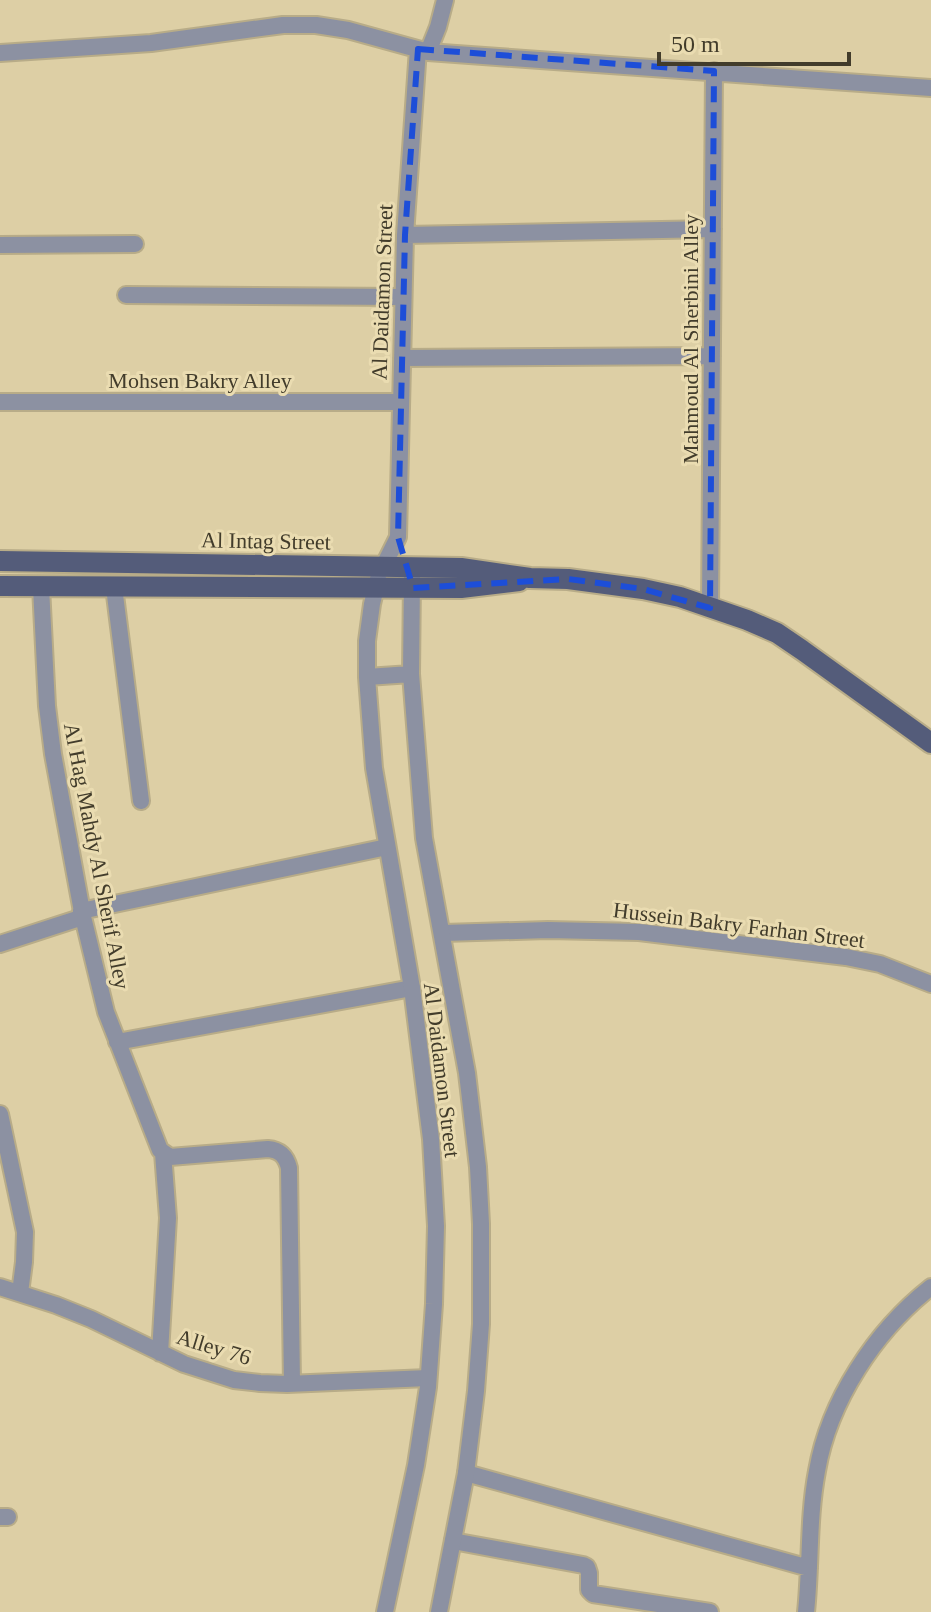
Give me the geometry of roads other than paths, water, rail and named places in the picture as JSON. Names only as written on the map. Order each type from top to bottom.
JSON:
[{"type":"main road","name":"Al Intag Street","points":[[0,561],[461,568],[643,589],[680,597],[777,633],[931,743]]},
{"type":"main road","name":"Al Intag Street","points":[[0,586],[375,589],[485,587],[530,578]]},
{"type":"street","name":"Al Daidamon Street","points":[[385,1612],[416,1465],[428,1378],[434,1304],[434,1198],[431,1139],[412,988],[374,768],[367,677],[368,622],[375,589],[398,537],[405,235],[423,50],[438,27],[445,0]]},
{"type":"street","points":[[0,53],[151,43],[283,25],[316,25],[348,30],[423,50],[931,88]]},
{"type":"street","name":"Mahmoud Al Sherbini Alley","points":[[710,608],[714,71]]},
{"type":"street","points":[[405,235],[713,229]]},
{"type":"street","points":[[0,245],[135,244]]},
{"type":"street","points":[[126,295],[403,297]]},
{"type":"street","points":[[402,358],[712,356]]},
{"type":"street","name":"Mohsen Bakry Alley","points":[[0,402],[400,402]]},
{"type":"street","name":"Al Daidamon Street","points":[[398,537],[407,553],[413,588],[411,674],[424,838],[467,1073],[481,1224],[481,1324],[476,1391],[466,1473],[439,1612]]},
{"type":"street","name":"Al Hag Mahdy Al Sherif Alley","points":[[41,587],[47,706],[82,914],[106,1012],[163,1153]]},
{"type":"street","points":[[114,587],[141,801]]},
{"type":"street","points":[[367,677],[411,674]]},
{"type":"street","points":[[0,944],[82,914],[387,847]]},
{"type":"street","name":"Hussein Bakry Farhan Street","points":[[443,933],[548,930],[639,932],[846,957],[880,964],[931,984]]},
{"type":"street","points":[[117,1042],[412,988]]},
{"type":"street","points":[[0,1114],[25,1232],[20,1293]]},
{"type":"street","points":[[163,1153],[170,1157],[268,1149],[283,1154],[287,1160],[292,1384]]},
{"type":"street","points":[[160,1353],[168,1218],[163,1153]]},
{"type":"street","name":"Alley 76","points":[[0,1287],[56,1305],[196,1369],[234,1380],[292,1384],[428,1378]]},
{"type":"street","points":[[806,1612],[817,1470],[828,1429],[845,1390],[868,1354],[931,1287]]},
{"type":"street","points":[[466,1473],[809,1568]]},
{"type":"street","points":[[453,1541],[583,1565],[587,1567],[589,1590],[593,1594],[710,1612]]}]
